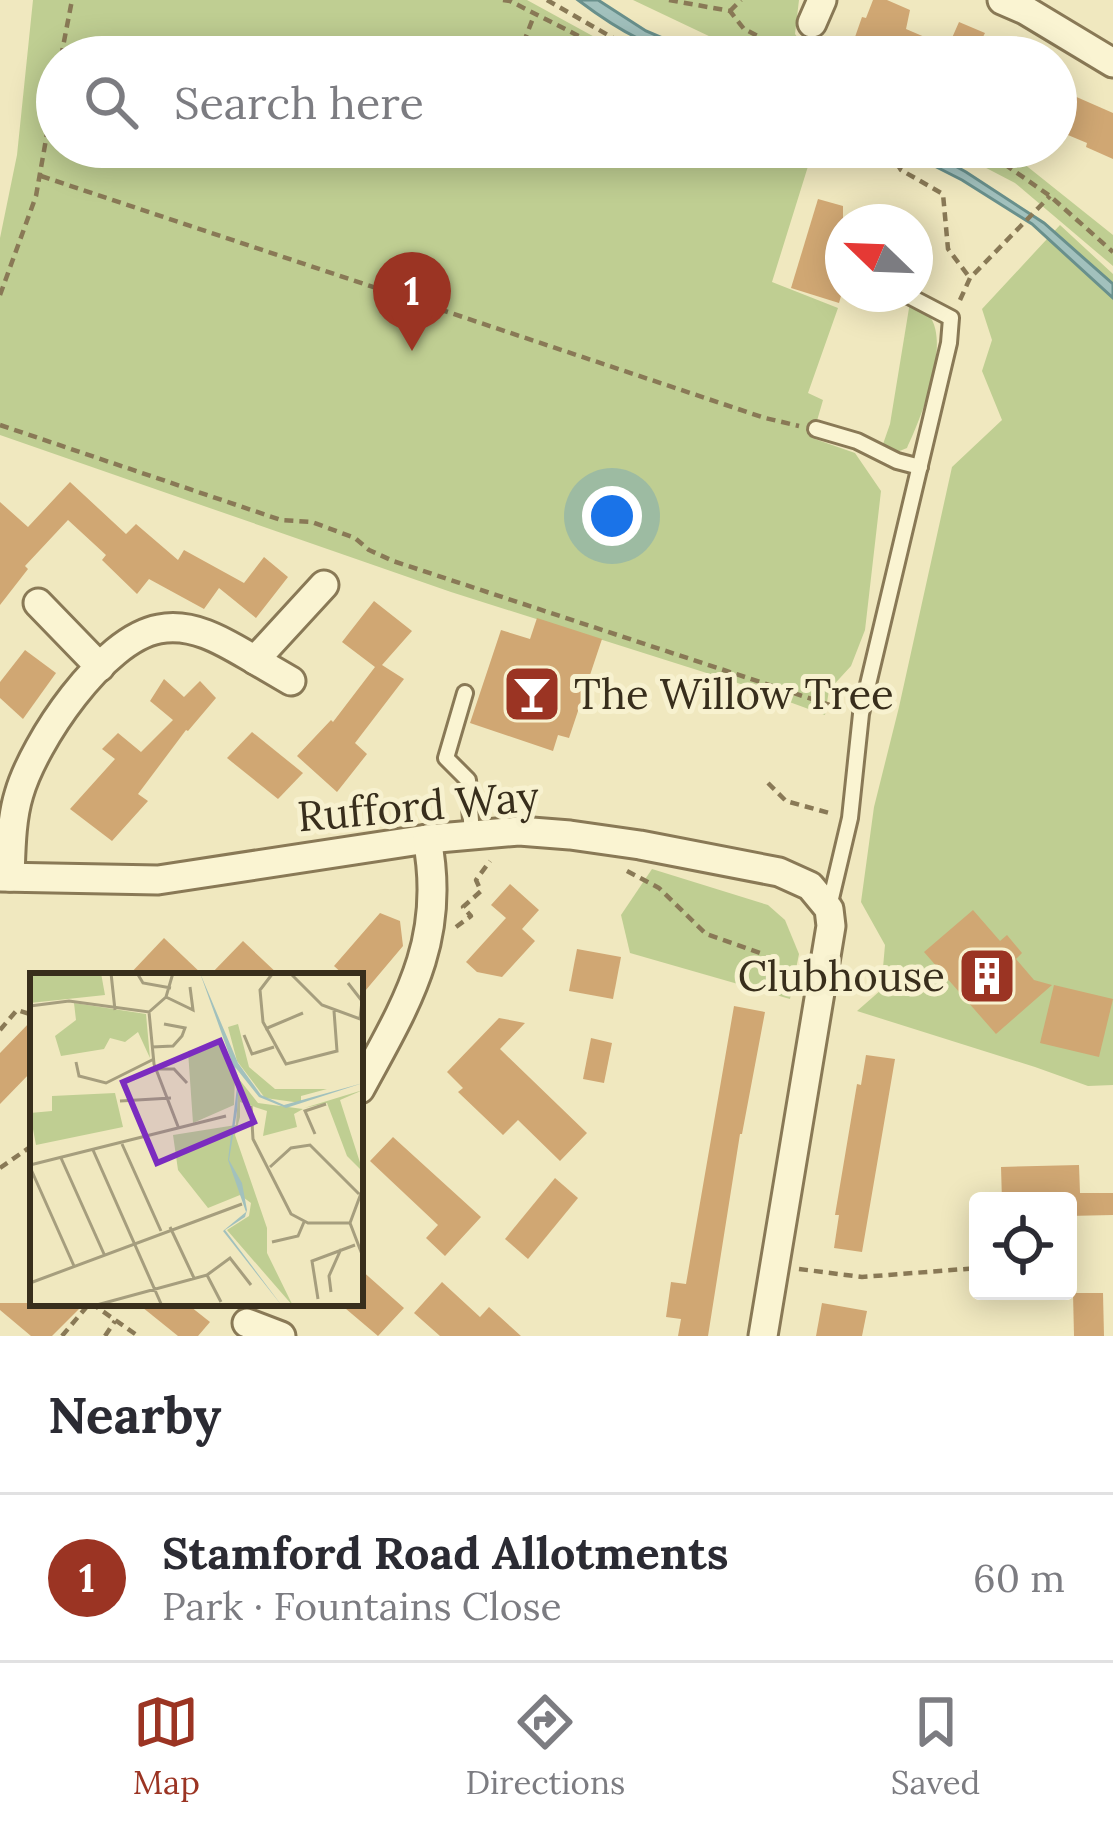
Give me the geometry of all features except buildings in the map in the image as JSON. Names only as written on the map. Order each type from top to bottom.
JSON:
[{"type":"street","points":[[1002,0],[1068,36]]},
{"type":"street","points":[[1077,41],[1113,63]]},
{"type":"street","points":[[255,660],[325,585]]},
{"type":"street","points":[[38,603],[100,667]]},
{"type":"street","points":[[5,877],[18,794],[43,737],[100,667],[133,638],[161,628],[192,629],[291,681]]},
{"type":"street","name":"Rufford Way","points":[[5,877],[158,880],[427,839],[519,831],[640,845],[779,872],[810,886],[829,909]]},
{"type":"street","points":[[363,1083],[411,994],[427,948],[432,867],[427,839]]},
{"type":"street","points":[[763,1336],[832,926],[829,909]]},
{"type":"street","points":[[248,1320],[281,1336]]},
{"type":"lane","points":[[829,909],[850,818],[861,714],[950,343],[951,318],[933,309]]},
{"type":"lane","points":[[816,429],[920,467]]},
{"type":"lane","points":[[465,692],[446,758],[468,780],[472,834]]},
{"type":"path","points":[[65,36],[73,0]]},
{"type":"path","points":[[503,0],[579,36]]},
{"type":"path","points":[[547,0],[610,36]]},
{"type":"path","points":[[670,0],[730,11],[743,29],[757,36]]},
{"type":"path","points":[[730,11],[741,0]]},
{"type":"path","points":[[526,36],[535,13]]},
{"type":"path","points":[[0,295],[41,168]]},
{"type":"path","points":[[900,168],[943,194],[948,249],[970,278]]},
{"type":"path","points":[[1010,168],[1113,252]]},
{"type":"path","points":[[41,176],[765,418],[816,429]]},
{"type":"path","points":[[951,318],[970,278],[1050,196]]},
{"type":"path","points":[[0,425],[281,520],[312,522],[355,538],[393,561],[828,706]]},
{"type":"path","points":[[768,783],[787,802],[850,818]]},
{"type":"path","points":[[427,948],[471,916],[463,907],[481,891],[476,880],[492,858]]},
{"type":"path","points":[[617,861],[631,875],[658,888],[706,934],[760,953],[818,1008]]},
{"type":"path","points":[[1,1026],[17,1010],[30,1014]]},
{"type":"path","points":[[0,1168],[30,1147]]},
{"type":"path","points":[[774,1267],[862,1277],[969,1269]]},
{"type":"path","points":[[62,1336],[88,1306]]},
{"type":"path","points":[[95,1306],[138,1336]]},
{"type":"path","points":[[105,1336],[116,1320]]},
{"type":"green space","points":[[33,0],[527,0],[593,36],[36,36],[36,168],[807,168],[772,282],[825,303],[825,312],[837,312],[808,393],[823,400],[812,438],[855,453],[881,491],[865,630],[851,666],[829,690],[825,715],[451,592],[0,435],[0,238],[17,155]]},
{"type":"green space","points":[[633,0],[799,0],[796,36],[709,36]]},
{"type":"green space","points":[[986,168],[1029,168],[1113,235],[1113,266],[1015,183]]},
{"type":"green space","points":[[1060,225],[1113,274],[1113,1085],[1088,1086],[857,1011],[881,990],[885,945],[861,902],[874,807],[952,467],[1002,420],[982,371],[992,340],[982,309]]},
{"type":"green space","points":[[908,312],[926,312],[936,333],[935,366],[907,448],[892,454],[882,447]]},
{"type":"green space","points":[[652,869],[768,905],[785,920],[799,954],[790,999],[630,953],[621,915]]},
{"type":"water","points":[[578,0],[598,0],[658,36],[635,36]]},
{"type":"water","points":[[938,168],[959,168],[1044,223],[1113,284],[1113,298],[1032,224]]},
{"type":"place","name":"Stamford Road Allotments","points":[[412,351]]},
{"type":"place","name":"The Willow Tree","points":[[532,694]]},
{"type":"place","name":"Clubhouse","points":[[987,976]]}]
